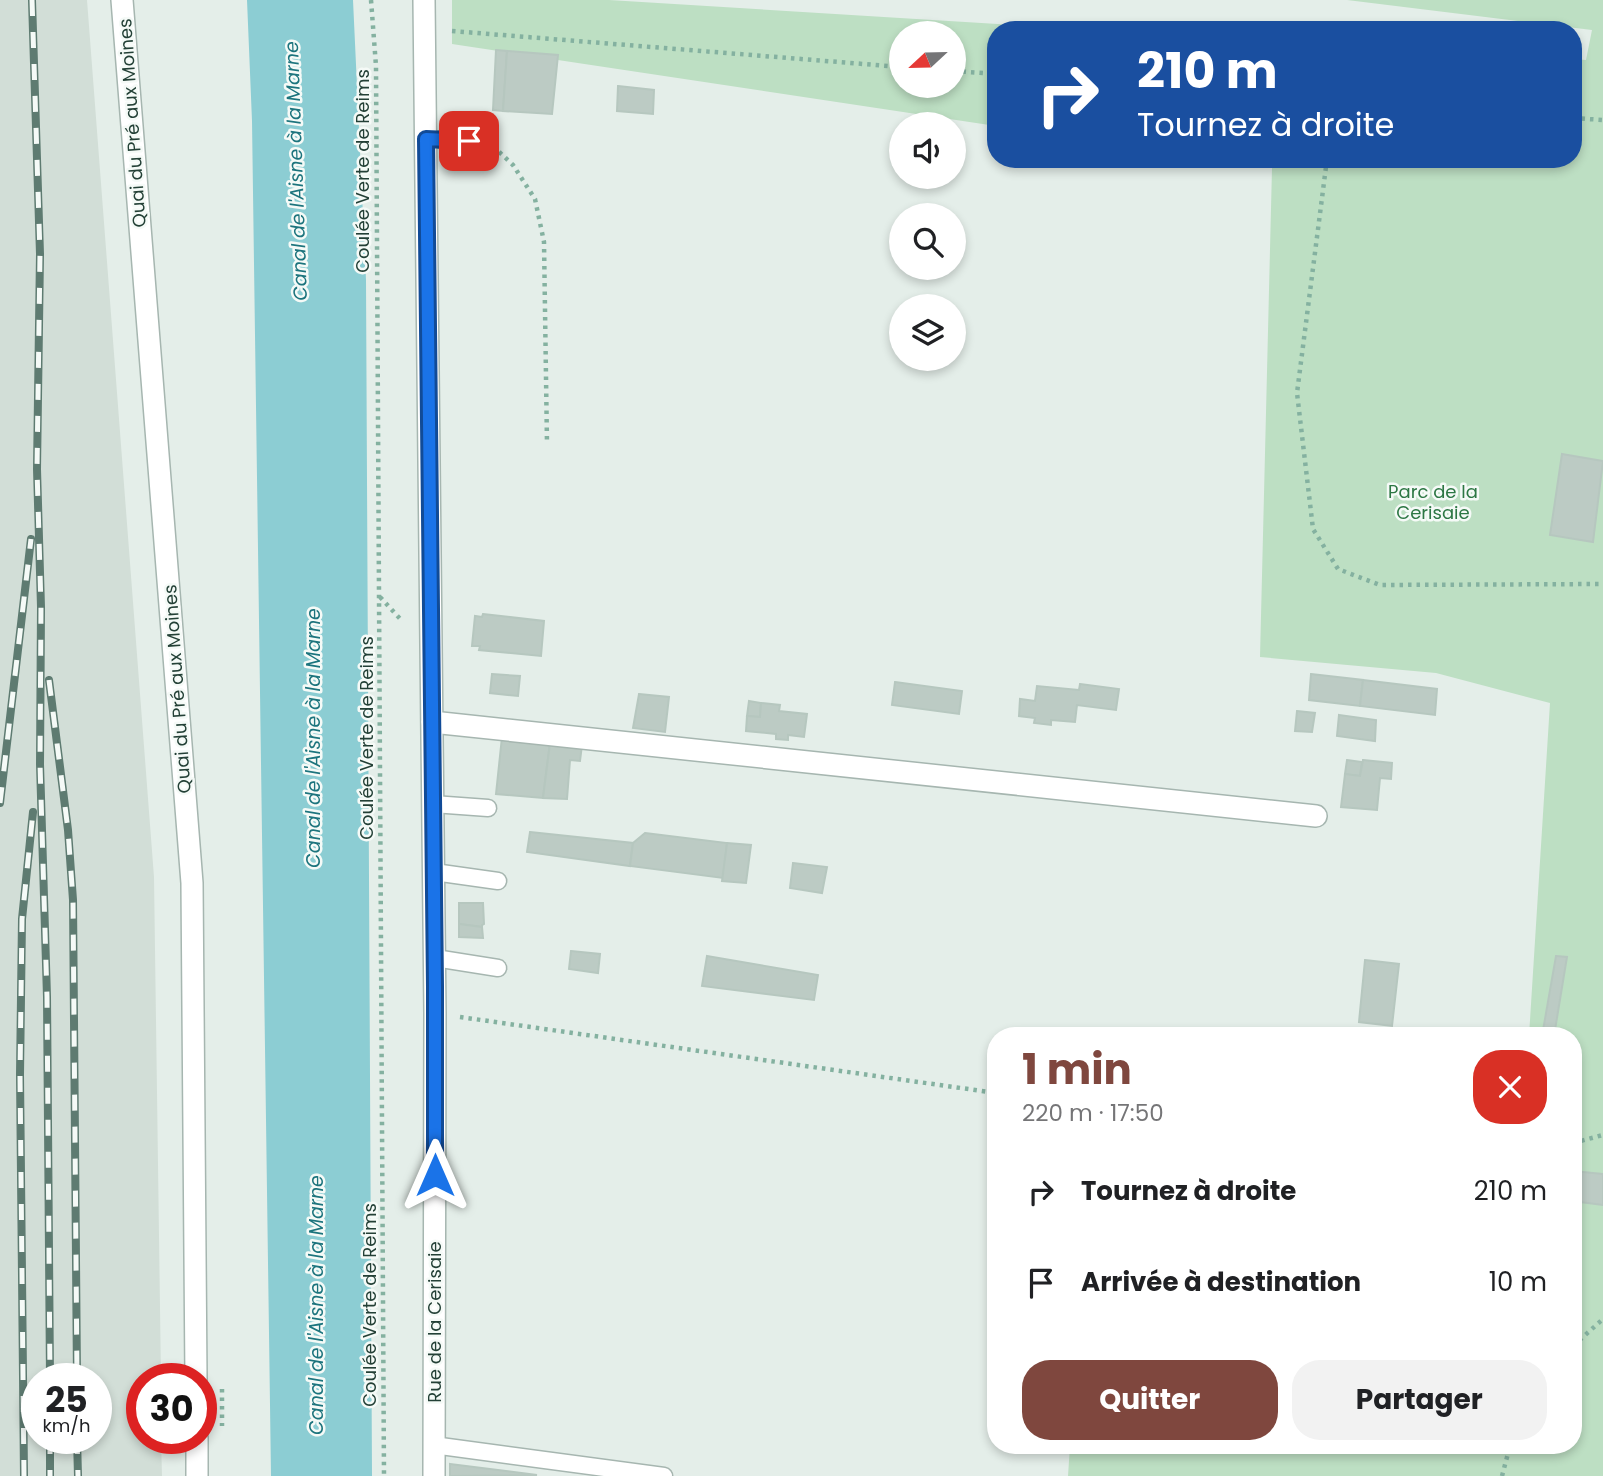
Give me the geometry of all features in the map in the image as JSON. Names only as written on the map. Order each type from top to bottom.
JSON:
[{"type":"street","name":"Quai du Pré aux Moines","points":[[122,0],[192,883],[196,1363]]},
{"type":"street","name":"Rue de la Cerisaie","points":[[424,0],[435,958],[434,1476]]},
{"type":"street","points":[[432,722],[1316,816]]},
{"type":"street","points":[[197,1454],[197,1476]]},
{"type":"lane","points":[[426,139],[469,141]]},
{"type":"lane","points":[[433,804],[488,808]]},
{"type":"lane","points":[[434,872],[498,881]]},
{"type":"lane","points":[[435,958],[498,968]]},
{"type":"lane","points":[[433,1445],[664,1476]]},
{"type":"path","name":"Coulée Verte de Reims","points":[[371,0],[376,80],[384,1476]]},
{"type":"path","points":[[425,29],[889,65]]},
{"type":"path","points":[[966,72],[987,73]]},
{"type":"path","points":[[1582,119],[1603,120]]},
{"type":"path","points":[[469,141],[493,146],[513,165],[535,199],[544,242],[547,444]]},
{"type":"path","points":[[1326,168],[1297,393],[1313,529],[1338,569],[1380,585],[1603,584]]},
{"type":"path","points":[[435,1013],[987,1092]]},
{"type":"path","points":[[1582,1141],[1603,1135]]},
{"type":"path","points":[[1582,1338],[1603,1319]]},
{"type":"path","points":[[1502,1476],[1508,1454]]},
{"type":"shaded area","points":[[0,0],[87,0],[154,877],[161,1363],[126,1363],[126,1454],[161,1454],[162,1476],[0,1476]]},
{"type":"green space","points":[[452,0],[609,0],[948,21],[889,21],[889,98],[966,98],[966,22],[987,23],[987,125],[966,121],[966,112],[903,112],[452,44]]},
{"type":"green space","name":"Parc de la Cerisaie","points":[[1347,0],[1603,0],[1603,1476],[1068,1476],[1069,1454],[1582,1454],[1582,1027],[1530,1027],[1550,703],[1436,673],[1260,657],[1272,168],[1582,168],[1582,60],[1586,60],[1592,30],[1582,29],[1582,21],[1518,21]]},
{"type":"water","name":"Canal de l'Aisne à la Marne","points":[[247,0],[353,0],[366,280],[372,1476],[271,1476],[252,121]]},
{"type":"building","points":[[496,50],[507,51],[503,111],[493,110]]},
{"type":"building","points":[[507,51],[558,55],[552,114],[503,111]]},
{"type":"building","points":[[618,86],[654,90],[653,114],[617,111]]},
{"type":"building","points":[[1562,454],[1603,461],[1593,542],[1550,535]]},
{"type":"building","points":[[483,614],[544,621],[541,656],[479,650],[480,646],[472,646],[475,616],[482,617]]},
{"type":"building","points":[[492,674],[520,676],[518,696],[490,693]]},
{"type":"building","points":[[1311,674],[1363,680],[1360,706],[1309,700]]},
{"type":"building","points":[[1363,680],[1437,689],[1435,715],[1360,706]]},
{"type":"building","points":[[895,682],[962,691],[959,714],[892,705]]},
{"type":"building","points":[[1080,684],[1119,689],[1116,710],[1077,705],[1075,722],[1051,720],[1051,725],[1034,723],[1035,718],[1019,716],[1020,699],[1035,701],[1037,686],[1079,690]]},
{"type":"building","points":[[639,694],[669,697],[665,732],[633,728]]},
{"type":"building","points":[[749,701],[761,703],[760,717],[747,716]]},
{"type":"building","points":[[761,703],[780,705],[779,711],[807,714],[804,737],[788,735],[788,740],[776,739],[776,734],[746,731],[747,716],[760,717]]},
{"type":"building","points":[[1297,711],[1315,713],[1312,732],[1295,731]]},
{"type":"building","points":[[1339,715],[1376,720],[1375,741],[1337,736]]},
{"type":"building","points":[[502,737],[550,743],[543,798],[496,794]]},
{"type":"building","points":[[550,743],[582,745],[580,761],[570,760],[567,799],[543,798]]},
{"type":"building","points":[[1347,760],[1362,762],[1360,776],[1345,774]]},
{"type":"building","points":[[1363,760],[1392,763],[1391,779],[1380,778],[1377,810],[1341,807],[1345,774],[1360,776]]},
{"type":"building","points":[[530,832],[633,843],[630,866],[527,852]]},
{"type":"building","points":[[645,833],[727,843],[723,878],[630,866],[633,843]]},
{"type":"building","points":[[727,843],[751,845],[746,883],[722,881]]},
{"type":"building","points":[[793,863],[827,867],[822,893],[790,888]]},
{"type":"building","points":[[459,903],[483,903],[482,927],[459,924]]},
{"type":"building","points":[[459,924],[482,927],[483,938],[459,937]]},
{"type":"building","points":[[571,951],[600,954],[598,973],[569,969]]},
{"type":"building","points":[[707,956],[818,975],[814,1000],[702,986]]},
{"type":"building","points":[[1556,956],[1567,957],[1555,1027],[1544,1027]]},
{"type":"building","points":[[1365,960],[1399,964],[1392,1026],[1359,1022]]},
{"type":"building","points":[[1582,1172],[1603,1174],[1603,1205],[1582,1202]]},
{"type":"building","points":[[450,1464],[537,1475],[450,1476]]},
{"type":"railway","points":[[32,0],[40,254],[37,469],[41,607],[40,764],[47,997],[50,1363]]},
{"type":"railway","points":[[0,803],[31,539]]},
{"type":"railway","points":[[49,680],[68,830],[73,900],[77,1363]]},
{"type":"railway","points":[[24,1476],[20,1075],[22,919],[33,812]]},
{"type":"railway","points":[[50,1454],[50,1476]]},
{"type":"railway","points":[[77,1454],[78,1476]]},
{"type":"route","points":[[435,1175],[426,139],[469,141]]}]
